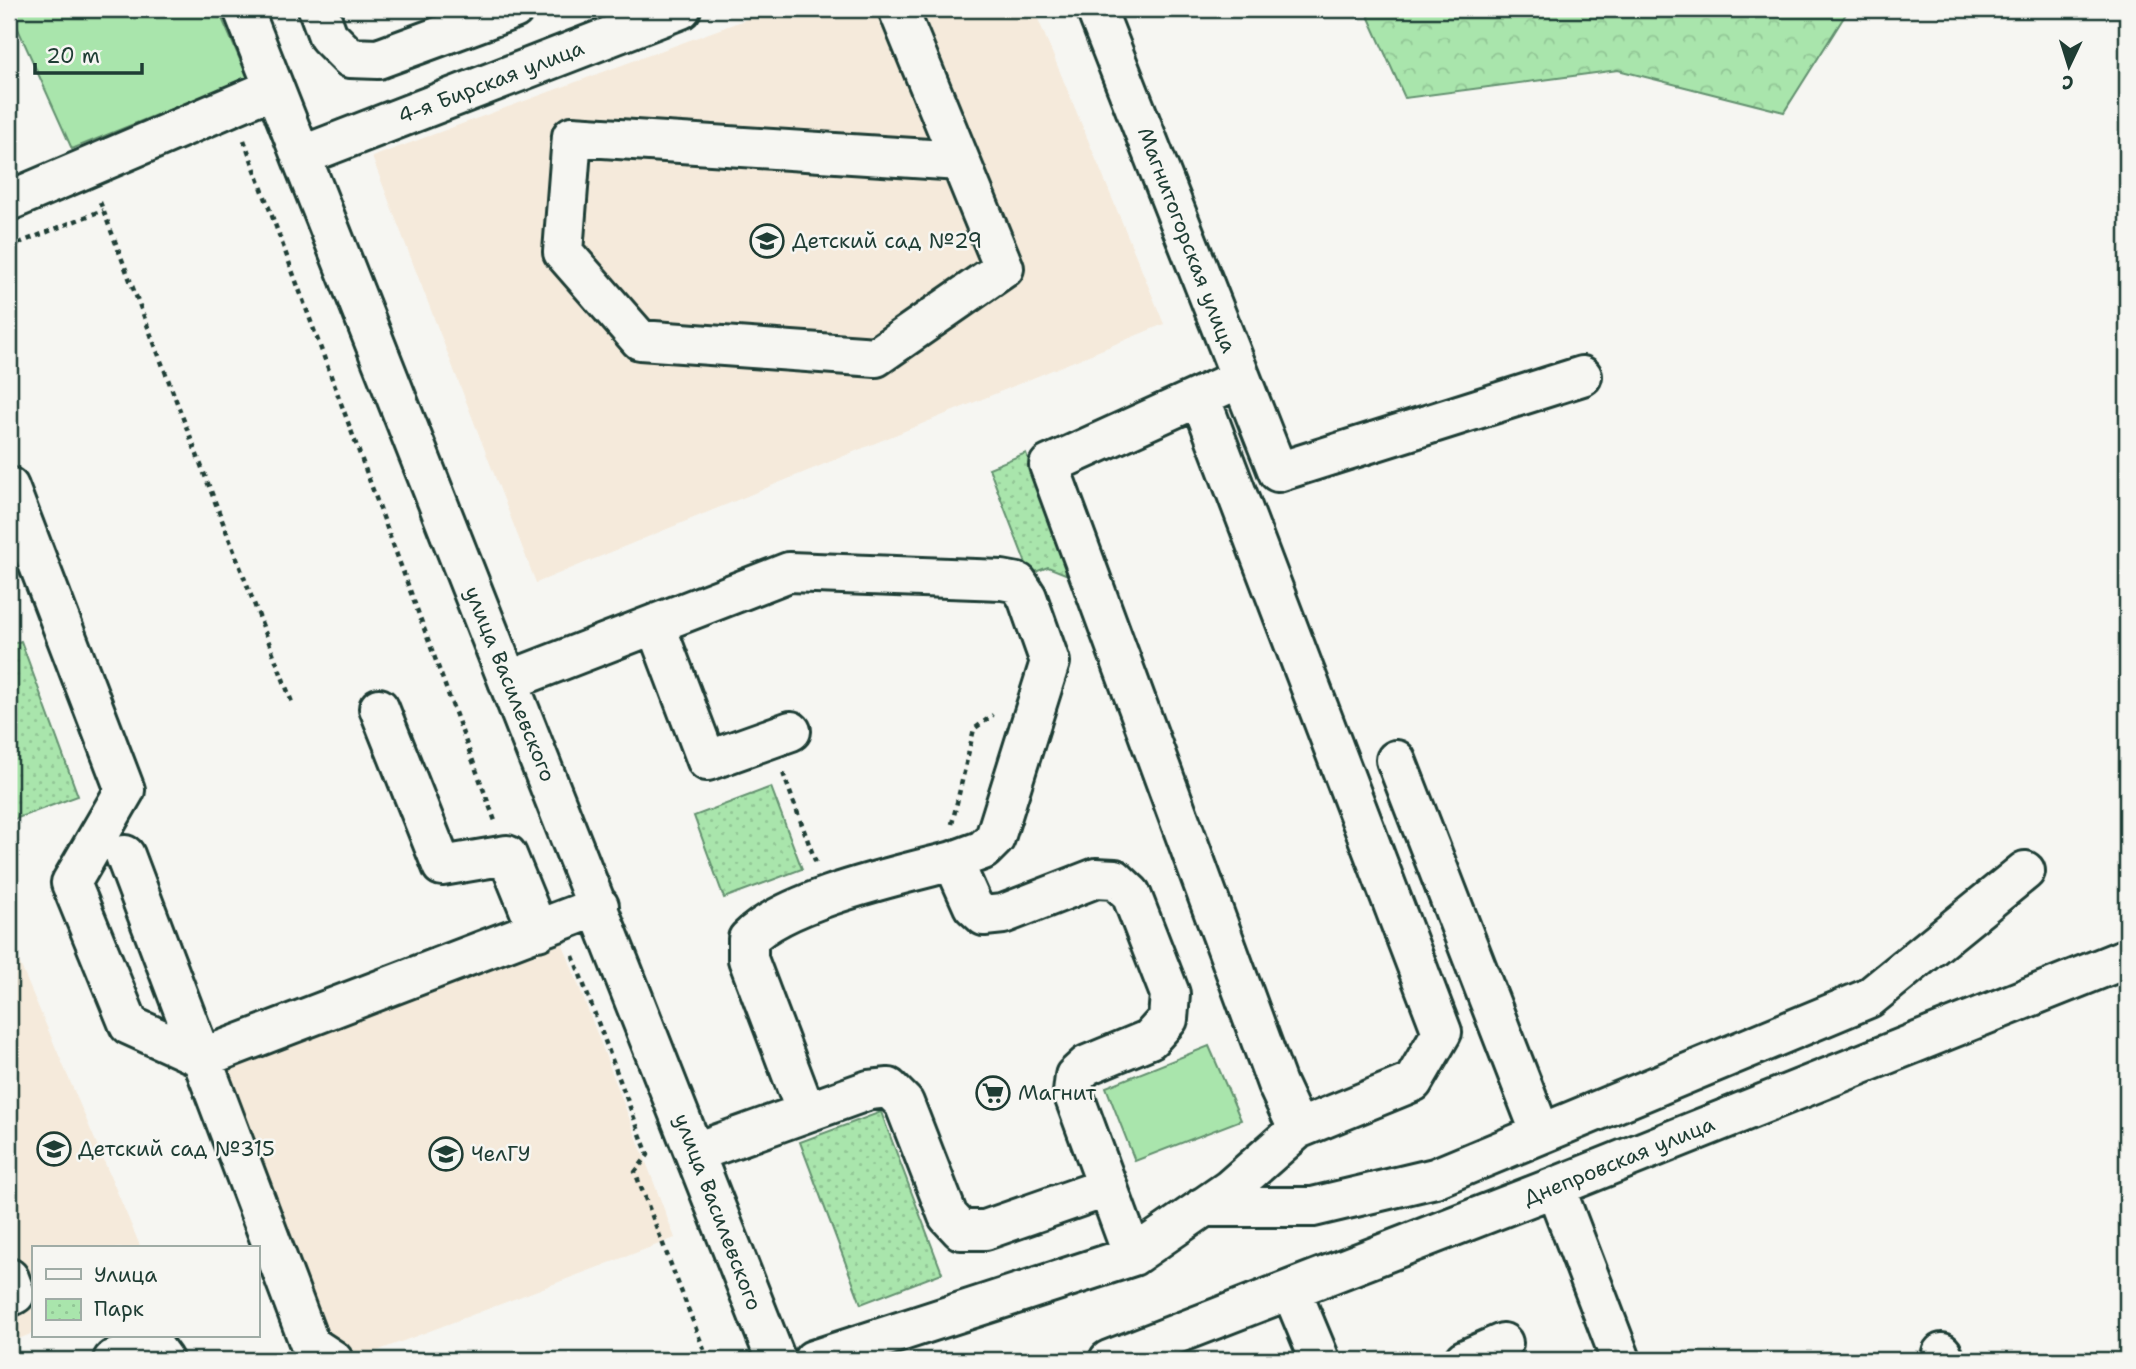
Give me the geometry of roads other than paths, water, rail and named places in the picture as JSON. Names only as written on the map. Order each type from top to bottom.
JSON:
[{"type":"street","name":"улица Василевского","points":[[243,9],[776,1360]]},
{"type":"street","points":[[318,9],[328,36],[349,58],[378,59],[514,9]]},
{"type":"street","name":"4-я Бирская улица","points":[[301,156],[681,9]]},
{"type":"street","points":[[898,9],[1004,268],[876,357],[640,340],[563,252],[572,136],[960,162]]},
{"type":"street","name":"Магнитогорская улица","points":[[1096,9],[1278,472],[1582,376]]},
{"type":"street","points":[[9,201],[274,88]]},
{"type":"street","points":[[1241,378],[1049,465],[1277,1084],[1298,1129]]},
{"type":"street","points":[[813,1360],[1133,1256],[1230,1189],[1298,1129],[1413,1082],[1442,1032],[1200,397]]},
{"type":"street","points":[[9,487],[125,790],[71,883],[130,1025],[202,1058],[599,906]]},
{"type":"street","points":[[508,681],[789,572],[1002,580],[1018,583],[1027,597],[1050,662],[995,838],[983,850],[953,862],[829,897],[761,926],[748,939],[748,959],[806,1112]]},
{"type":"street","points":[[654,624],[707,761],[780,735]]},
{"type":"street","points":[[379,708],[442,866],[508,855],[548,927]]},
{"type":"street","points":[[1396,760],[1541,1134]]},
{"type":"street","points":[[125,855],[310,1345],[333,1360]]},
{"type":"street","points":[[953,862],[973,906],[984,916],[1003,915],[1096,878],[1115,879],[1131,894],[1170,993],[1168,1019],[1150,1039],[1087,1065],[1074,1076],[1073,1093],[1133,1256]]},
{"type":"street","points":[[1203,1207],[1313,1207],[1435,1178],[1869,998],[2025,871]]},
{"type":"street","name":"Днепровская улица","points":[[1109,1360],[2123,971]]},
{"type":"street","points":[[696,1152],[869,1090],[889,1088],[904,1103],[948,1216],[961,1230],[985,1230],[1108,1187]]},
{"type":"street","points":[[1555,1187],[1621,1360]]},
{"type":"street","points":[[9,1278],[15,1294],[9,1297]]},
{"type":"street","points":[[1291,1290],[1320,1360]]},
{"type":"street","points":[[1464,1360],[1503,1343]]},
{"type":"street","points":[[113,1360],[141,1350],[155,1349],[163,1360]]},
{"type":"place","name":"Детский сад №29","points":[[767,241]]},
{"type":"place","name":"Магнит","points":[[993,1093]]},
{"type":"place","name":"Детский сад №315","points":[[54,1149]]},
{"type":"place","name":"ЧелГУ","points":[[446,1154]]}]
